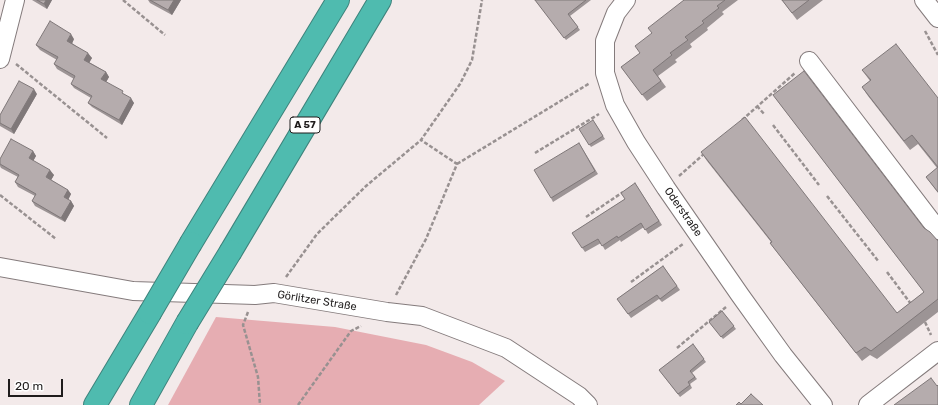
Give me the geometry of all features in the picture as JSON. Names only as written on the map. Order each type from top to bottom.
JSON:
[{"type":"highway","points":[[95,405],[338,0]]},
{"type":"highway","name":"A 57","points":[[141,405],[187,324],[380,0]]},
{"type":"street","points":[[1,56],[15,0]]},
{"type":"street","name":"Oderstraße","points":[[626,0],[616,13],[605,41],[606,73],[615,105],[636,142],[666,188],[740,295],[783,355],[823,405]]},
{"type":"street","points":[[924,0],[938,18]]},
{"type":"street","points":[[809,61],[938,230]]},
{"type":"street","name":"Görlitzer Straße","points":[[0,267],[133,291],[255,295],[274,293],[387,312],[422,316],[506,348],[579,396],[588,405]]},
{"type":"street","points":[[868,405],[938,351]]},
{"type":"path","points":[[123,0],[165,35]]},
{"type":"path","points":[[274,293],[317,234],[366,186],[421,140],[460,84],[472,60],[482,0]]},
{"type":"path","points":[[1,56],[107,138]]},
{"type":"path","points":[[740,121],[809,61]]},
{"type":"path","points":[[298,405],[351,331],[387,312],[426,239],[457,164],[606,73]]},
{"type":"path","points":[[535,153],[615,105]]},
{"type":"path","points":[[758,106],[765,115]]},
{"type":"path","points":[[773,125],[819,185]]},
{"type":"path","points":[[421,140],[457,164]]},
{"type":"path","points":[[666,188],[706,152]]},
{"type":"path","points":[[586,217],[624,192]]},
{"type":"path","points":[[0,195],[56,239]]},
{"type":"path","points":[[827,196],[879,262]]},
{"type":"path","points":[[631,282],[698,234]]},
{"type":"path","points":[[887,272],[912,305]]},
{"type":"path","points":[[255,295],[243,324],[258,377],[260,405]]},
{"type":"path","points":[[677,348],[740,295]]},
{"type":"shaded area","points":[[216,317],[335,327],[426,345],[472,362],[505,381],[479,405],[168,405]]},
{"type":"building","points":[[37,0],[46,0],[44,4]]},
{"type":"building","points":[[150,0],[174,0],[168,10]]},
{"type":"building","points":[[535,0],[586,0],[568,14],[578,27],[564,38]]},
{"type":"building","points":[[684,0],[725,0],[717,6],[719,8],[702,21],[704,23],[685,37],[688,40],[670,53],[672,55],[653,70],[661,81],[642,95],[621,67],[640,53],[635,46],[652,33],[648,28]]},
{"type":"building","points":[[782,0],[809,0],[792,13]]},
{"type":"building","points":[[50,21],[71,34],[67,41],[88,53],[84,60],[106,72],[101,79],[123,91],[122,93],[131,98],[119,120],[88,103],[92,96],[71,84],[75,76],[54,64],[58,57],[36,45]]},
{"type":"building","points":[[896,44],[938,98],[938,167],[912,135],[904,141],[862,87],[871,80],[862,70]]},
{"type":"building","points":[[804,71],[924,228],[938,241],[938,299],[871,351],[865,347],[856,353],[770,243],[772,242],[701,152],[745,117],[897,313],[924,292],[773,95]]},
{"type":"building","points":[[19,81],[34,89],[11,129],[0,123],[0,115]]},
{"type":"building","points":[[593,120],[603,136],[589,145],[579,129]]},
{"type":"building","points":[[11,139],[33,151],[29,158],[50,170],[46,177],[68,190],[64,197],[71,201],[61,218],[32,201],[36,194],[15,182],[19,175],[0,164],[0,159]]},
{"type":"building","points":[[579,143],[595,171],[551,198],[534,170]]},
{"type":"building","points":[[938,167],[938,192],[926,177]]},
{"type":"building","points":[[635,183],[659,221],[645,230],[641,223],[618,238],[617,236],[602,246],[598,239],[582,248],[572,233],[625,199],[621,193]]},
{"type":"building","points":[[663,266],[677,286],[660,299],[657,295],[628,314],[617,299]]},
{"type":"building","points":[[722,311],[734,326],[721,337],[709,322]]},
{"type":"building","points":[[693,344],[704,359],[690,371],[695,377],[688,382],[690,385],[678,394],[659,370]]},
{"type":"building","points":[[931,378],[937,386],[938,385],[938,405],[894,405]]},
{"type":"building","points":[[751,394],[763,405],[736,405],[739,402],[741,404]]}]
